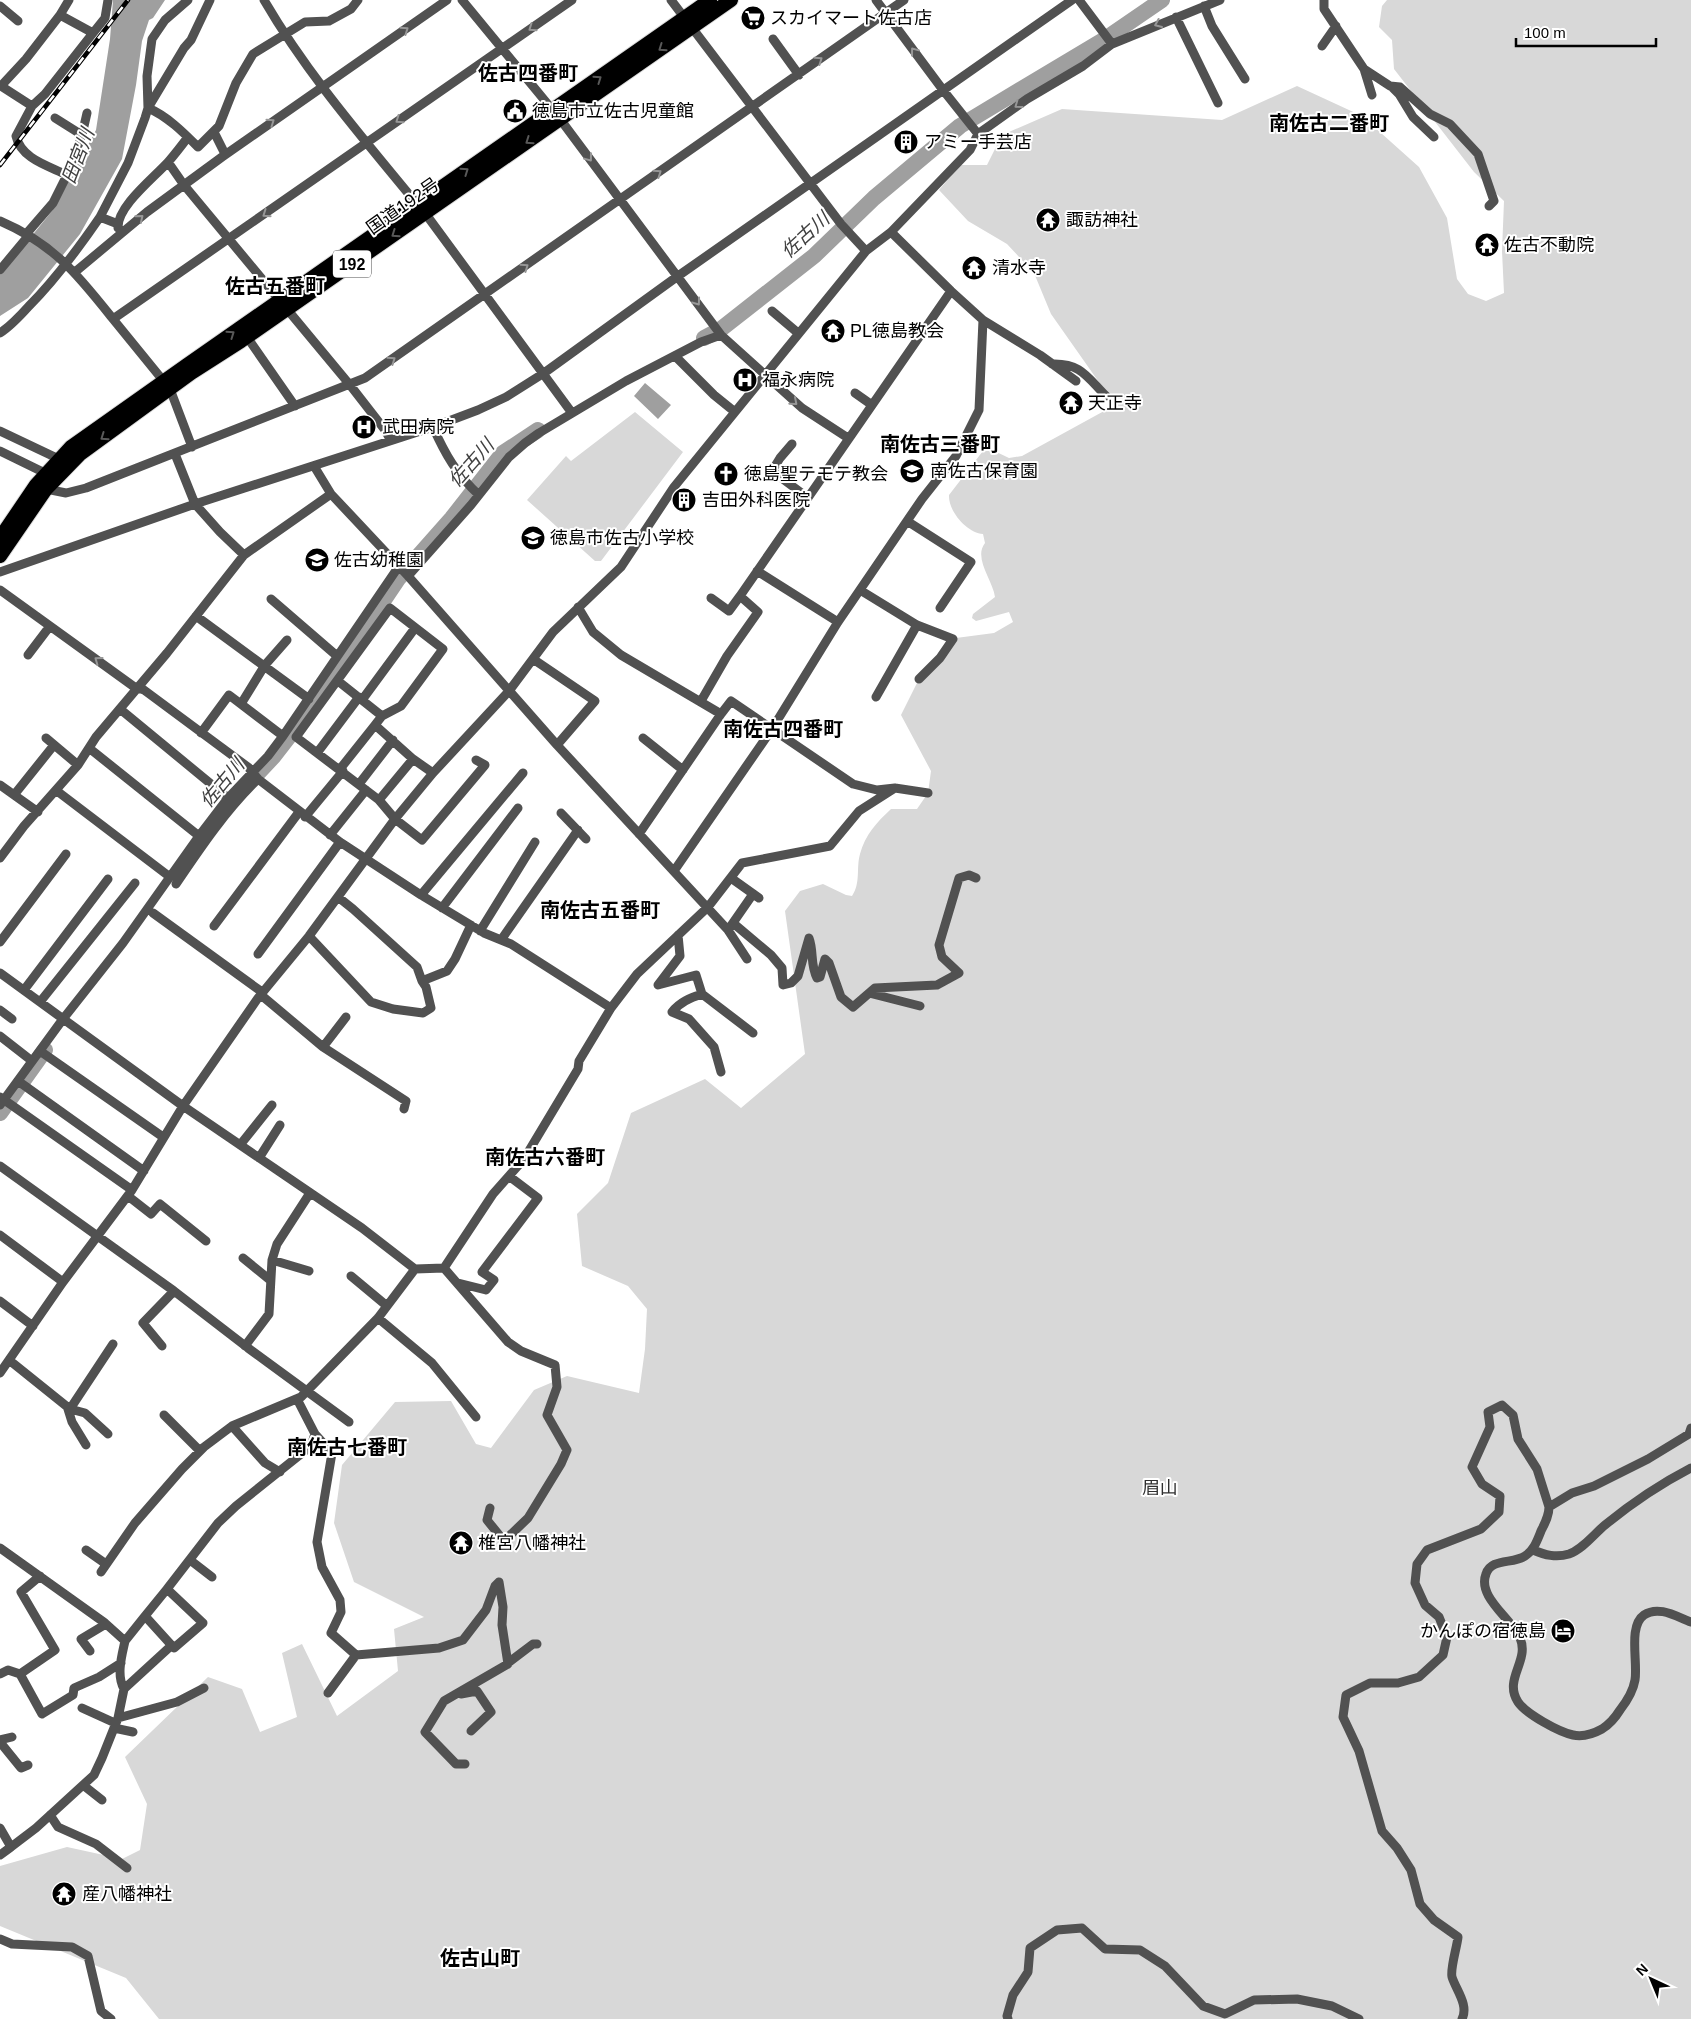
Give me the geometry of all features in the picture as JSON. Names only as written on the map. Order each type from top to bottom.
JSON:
[{"type":"highway","name":"国道192号","points":[[689,22],[710,0]]},
{"type":"highway","name":"国道192号","points":[[0,556],[46,489],[80,454],[167,385],[689,22],[731,0]]},
{"type":"highway","name":"国道192号","points":[[0,538],[45,473],[82,438],[247,337],[283,304]]},
{"type":"street","points":[[32,106],[1,85],[26,59],[60,15],[68,0]]},
{"type":"street","points":[[68,175],[27,155],[20,148],[16,136],[32,106],[45,94],[105,18],[108,0]]},
{"type":"street","points":[[148,108],[147,76],[152,39],[165,20],[188,0]]},
{"type":"street","points":[[0,333],[14,321],[66,263],[100,217],[128,163],[148,108],[184,48],[191,40],[210,0]]},
{"type":"street","points":[[264,0],[284,34],[322,87],[421,209],[486,294],[570,410]]},
{"type":"street","points":[[148,108],[171,122],[198,147],[214,132],[226,112],[236,83],[253,54],[305,22],[329,21],[351,9],[358,0]]},
{"type":"street","points":[[75,272],[225,154],[447,0]]},
{"type":"street","points":[[462,0],[556,114],[719,332],[802,408],[848,438]]},
{"type":"street","points":[[113,319],[572,0]]},
{"type":"street","points":[[671,0],[810,183],[866,251]]},
{"type":"street","points":[[876,0],[978,134]]},
{"type":"street","points":[[46,489],[66,493],[75,492],[365,378],[904,0]]},
{"type":"street","points":[[0,572],[195,504],[314,466],[390,439],[433,427],[506,397],[544,373],[678,276],[1072,0]]},
{"type":"street","points":[[1078,0],[1110,42]]},
{"type":"street","points":[[0,1373],[5,1360],[33,1326],[62,1282],[130,1193],[183,1106],[261,993],[309,936],[395,819],[433,773],[509,691],[553,632],[626,560],[674,487],[866,251],[892,232],[970,150],[978,134],[1027,99],[1084,66],[1110,42],[1220,0]]},
{"type":"street","points":[[1324,0],[1324,9],[1364,69],[1372,96]]},
{"type":"street","points":[[0,6],[18,21]]},
{"type":"street","points":[[1204,6],[1212,26],[1245,79]]},
{"type":"street","points":[[60,15],[93,33]]},
{"type":"street","points":[[1176,17],[1218,103]]},
{"type":"street","points":[[1322,46],[1336,26]]},
{"type":"street","points":[[773,40],[799,75]]},
{"type":"street","points":[[1364,69],[1400,94],[1413,117],[1434,137]]},
{"type":"street","points":[[1390,86],[1400,87],[1430,114],[1450,124],[1478,154],[1494,201],[1489,206]]},
{"type":"street","points":[[0,270],[53,203],[68,175],[88,113]]},
{"type":"street","points":[[55,118],[82,135]]},
{"type":"street","points":[[214,132],[225,154]]},
{"type":"street","points":[[119,236],[118,224],[124,211],[145,184],[168,162],[188,137]]},
{"type":"street","points":[[168,162],[184,185],[350,385],[390,439]]},
{"type":"street","points":[[100,217],[118,224]]},
{"type":"street","points":[[0,221],[28,234],[75,272],[167,385],[192,447]]},
{"type":"street","points":[[892,232],[951,292],[983,320],[1076,381]]},
{"type":"street","points":[[711,598],[728,611],[740,596],[951,292]]},
{"type":"street","points":[[772,312],[798,333]]},
{"type":"street","points":[[674,871],[772,729],[838,622],[922,499],[956,456],[979,410],[983,320]]},
{"type":"street","points":[[476,760],[485,766],[422,840],[395,819],[379,800],[296,737],[338,681],[383,603],[404,571],[475,491],[509,457],[570,410],[719,332]]},
{"type":"street","points":[[247,337],[295,406]]},
{"type":"street","points":[[675,356],[714,395],[735,412]]},
{"type":"street","points":[[1052,364],[1063,363],[1079,368],[1106,396]]},
{"type":"street","points":[[855,393],[872,405]]},
{"type":"street","points":[[433,427],[445,454],[475,491]]},
{"type":"street","points":[[0,431],[59,459]]},
{"type":"street","points":[[786,446],[772,471],[808,497]]},
{"type":"street","points":[[0,451],[45,473]]},
{"type":"street","points":[[175,454],[195,504],[244,555]]},
{"type":"street","points":[[314,466],[322,483],[331,494],[404,571],[557,745],[639,834],[708,907],[771,955],[782,968],[784,984],[791,982],[798,976],[809,938],[812,946],[813,971],[817,978],[820,977],[825,959],[829,963],[841,997],[853,1007],[875,988],[937,985],[959,973],[942,957],[939,945],[958,878],[969,875],[976,878]]},
{"type":"street","points":[[0,858],[78,765],[96,737],[138,688],[244,555],[331,494]]},
{"type":"street","points":[[907,521],[970,562],[940,608]]},
{"type":"street","points":[[757,571],[838,622]]},
{"type":"street","points":[[0,590],[138,688],[144,690],[248,767],[255,776],[302,815],[340,842],[442,908],[480,931],[511,944],[612,1008]]},
{"type":"street","points":[[860,590],[917,625],[952,639],[940,658],[919,679]]},
{"type":"street","points":[[701,701],[727,656],[758,612],[740,596]]},
{"type":"street","points":[[271,598],[337,656]]},
{"type":"street","points":[[214,926],[302,815],[341,770],[382,716],[401,706],[443,649],[383,603]]},
{"type":"street","points":[[206,1241],[160,1204],[151,1214],[130,1193],[4,1101],[20,1083],[32,1061],[42,1053],[123,943],[242,794],[337,656],[383,603]]},
{"type":"street","points":[[578,607],[593,632],[621,655],[721,714]]},
{"type":"street","points":[[196,616],[308,699]]},
{"type":"street","points":[[876,697],[917,625]]},
{"type":"street","points":[[28,655],[50,626]]},
{"type":"street","points":[[317,753],[415,628]]},
{"type":"street","points":[[241,704],[264,665],[287,640]]},
{"type":"street","points":[[534,659],[595,701],[557,745]]},
{"type":"street","points":[[338,681],[382,716]]},
{"type":"street","points":[[201,733],[229,695],[283,736]]},
{"type":"street","points":[[639,834],[731,701],[853,784],[877,790],[895,788],[928,794]]},
{"type":"street","points":[[120,709],[228,798]]},
{"type":"street","points":[[375,725],[412,759],[433,773]]},
{"type":"street","points":[[46,738],[78,765]]},
{"type":"street","points":[[643,738],[683,770]]},
{"type":"street","points":[[330,835],[393,740]]},
{"type":"street","points":[[14,795],[54,745]]},
{"type":"street","points":[[89,748],[199,836]]},
{"type":"street","points":[[379,800],[412,759]]},
{"type":"street","points":[[421,895],[523,773]]},
{"type":"street","points":[[173,880],[199,836],[228,798],[255,776]]},
{"type":"street","points":[[0,785],[38,812]]},
{"type":"street","points":[[444,1268],[493,1194],[524,1159],[578,1069],[579,1061],[612,1008],[637,974],[708,907],[742,863],[830,846],[859,811],[895,788]]},
{"type":"street","points":[[57,791],[173,880]]},
{"type":"street","points":[[442,908],[518,808]]},
{"type":"street","points":[[561,813],[586,839]]},
{"type":"street","points":[[501,940],[578,830]]},
{"type":"street","points":[[258,954],[340,842]]},
{"type":"street","points":[[480,931],[527,849],[535,842]]},
{"type":"street","points":[[0,942],[66,854]]},
{"type":"street","points":[[731,878],[756,896],[731,926]]},
{"type":"street","points":[[24,990],[108,879]]},
{"type":"street","points":[[40,1002],[135,883]]},
{"type":"street","points":[[496,888],[504,892]]},
{"type":"street","points":[[309,936],[371,1002],[393,1009],[423,1013],[431,1008],[426,987],[417,967],[353,908],[338,897]]},
{"type":"street","points":[[154,913],[261,993],[323,1047],[406,1101],[404,1109]]},
{"type":"street","points":[[422,981],[448,971],[456,959],[470,925]]},
{"type":"street","points":[[731,926],[747,959]]},
{"type":"street","points":[[678,936],[680,956],[658,985],[696,975],[702,994],[753,1034]]},
{"type":"street","points":[[0,973],[183,1106],[362,1228],[415,1269],[444,1268],[508,1342],[521,1351],[555,1365],[557,1387],[547,1414],[567,1450],[561,1464],[528,1518],[504,1541],[487,1520],[490,1508]]},
{"type":"street","points":[[869,993],[920,1006]]},
{"type":"street","points":[[702,994],[677,1005],[672,1012],[689,1019],[714,1047],[721,1072]]},
{"type":"street","points":[[0,1010],[12,1019]]},
{"type":"street","points":[[323,1047],[346,1017]]},
{"type":"street","points":[[0,1036],[32,1061]]},
{"type":"street","points":[[42,1053],[163,1137]]},
{"type":"street","points":[[20,1083],[144,1171]]},
{"type":"street","points":[[240,1145],[272,1105]]},
{"type":"street","points":[[259,1158],[280,1126]]},
{"type":"street","points":[[0,1166],[174,1291],[245,1346],[350,1422]]},
{"type":"street","points":[[458,1283],[486,1290],[494,1280],[482,1272],[538,1198],[509,1176]]},
{"type":"street","points":[[245,1346],[269,1314],[272,1260],[277,1244],[310,1193]]},
{"type":"street","points":[[0,1235],[62,1282]]},
{"type":"street","points":[[244,1258],[270,1280]]},
{"type":"street","points":[[272,1260],[309,1271]]},
{"type":"street","points":[[86,1550],[103,1568],[135,1523],[182,1468],[232,1426],[297,1399],[307,1391],[378,1318],[415,1269]]},
{"type":"street","points":[[351,1276],[387,1306]]},
{"type":"street","points":[[162,1346],[143,1322],[174,1291]]},
{"type":"street","points":[[0,1302],[33,1326]]},
{"type":"street","points":[[378,1318],[432,1363],[476,1417]]},
{"type":"street","points":[[68,1407],[113,1344]]},
{"type":"street","points":[[5,1360],[68,1407],[85,1413],[108,1434]]},
{"type":"street","points":[[297,1399],[315,1434],[332,1453],[317,1542],[322,1567],[340,1600],[341,1612],[332,1633],[356,1655],[439,1648],[463,1640],[486,1610],[495,1586],[499,1582],[503,1607],[502,1625],[508,1663]]},
{"type":"street","points":[[1462,2019],[1462,1999],[1452,1975],[1458,1937],[1434,1920],[1420,1904],[1412,1870],[1397,1848],[1382,1831],[1359,1751],[1342,1717],[1346,1694],[1370,1684],[1398,1683],[1418,1676],[1443,1655],[1447,1637],[1439,1617],[1425,1605],[1415,1583],[1416,1564],[1427,1550],[1481,1529],[1499,1512],[1500,1496],[1482,1484],[1472,1467],[1490,1427],[1488,1412],[1502,1404],[1513,1415],[1518,1439],[1536,1468],[1549,1506],[1549,1515],[1533,1550],[1524,1557],[1501,1562],[1489,1568],[1484,1579],[1487,1595],[1520,1637],[1523,1657],[1517,1668],[1513,1683],[1514,1693],[1524,1710],[1565,1732],[1581,1735],[1595,1733],[1610,1723],[1633,1690],[1636,1658],[1634,1635],[1637,1624],[1643,1616],[1658,1611],[1691,1622]]},
{"type":"street","points":[[68,1407],[72,1422],[86,1445]]},
{"type":"street","points":[[164,1415],[200,1451]]},
{"type":"street","points":[[232,1426],[265,1463],[280,1472]]},
{"type":"street","points":[[1549,1506],[1572,1493],[1594,1486],[1648,1459],[1689,1434],[1691,1428]]},
{"type":"street","points":[[124,1688],[121,1683],[121,1663],[124,1641],[218,1523],[236,1506],[311,1446],[315,1434]]},
{"type":"street","points":[[1533,1550],[1546,1556],[1568,1555],[1575,1552],[1646,1494],[1691,1468]]},
{"type":"street","points":[[0,1548],[106,1624],[124,1641]]},
{"type":"street","points":[[190,1560],[212,1577]]},
{"type":"street","points":[[20,1674],[55,1650],[21,1592],[40,1576]]},
{"type":"street","points":[[145,1616],[174,1648],[203,1623],[167,1589]]},
{"type":"street","points":[[90,1651],[81,1639],[106,1624]]},
{"type":"street","points":[[465,1764],[456,1764],[425,1732],[444,1701],[508,1663],[533,1644],[537,1644]]},
{"type":"street","points":[[0,1855],[50,1815],[94,1775],[116,1723],[124,1688],[172,1645]]},
{"type":"street","points":[[328,1693],[356,1655]]},
{"type":"street","points":[[0,1674],[8,1670],[20,1674],[42,1714],[73,1695],[74,1688],[98,1677],[121,1663]]},
{"type":"street","points":[[116,1723],[177,1702],[204,1688]]},
{"type":"street","points":[[455,1695],[477,1691],[491,1712],[471,1731]]},
{"type":"street","points":[[82,1708],[133,1732]]},
{"type":"street","points":[[12,1737],[0,1741],[21,1768],[28,1765]]},
{"type":"street","points":[[83,1785],[102,1800]]},
{"type":"street","points":[[50,1815],[58,1827],[96,1844],[127,1868]]},
{"type":"street","points":[[0,1828],[11,1847]]},
{"type":"street","points":[[1008,2019],[1007,2016],[1013,1995],[1028,1972],[1030,1948],[1057,1930],[1082,1928],[1105,1949],[1140,1950],[1165,1966],[1203,2006],[1225,2014],[1254,2000],[1297,1999],[1332,2006],[1359,2019]]},
{"type":"street","points":[[0,1939],[12,1944],[72,1947],[88,1956],[101,2011],[111,2019]]},
{"type":"green space","name":"眉山","points":[[1387,0],[1691,0],[1691,2019],[159,2019],[126,1978],[0,1926],[0,1866],[67,1847],[122,1859],[140,1850],[147,1804],[125,1757],[208,1677],[242,1689],[260,1732],[297,1717],[282,1653],[302,1644],[337,1716],[398,1671],[394,1629],[424,1617],[354,1582],[334,1523],[342,1465],[395,1402],[451,1401],[476,1444],[491,1448],[534,1390],[567,1376],[639,1393],[645,1349],[647,1309],[628,1286],[582,1266],[577,1214],[608,1183],[631,1113],[705,1079],[741,1108],[805,1054],[785,911],[800,891],[823,884],[852,896],[857,881],[860,854],[872,829],[891,809],[917,809],[928,793],[931,771],[901,715],[917,683],[934,668],[956,638],[994,633],[1013,622],[1009,612],[976,621],[972,618],[973,614],[995,597],[994,591],[982,562],[982,549],[985,543],[983,534],[971,530],[960,520],[952,508],[949,495],[986,447],[1009,458],[1022,456],[1115,405],[1051,314],[1034,273],[1007,244],[968,221],[939,190],[960,165],[987,165],[1002,135],[1062,109],[1222,120],[1297,86],[1362,116],[1419,167],[1447,218],[1457,279],[1468,294],[1486,301],[1504,293],[1502,251],[1504,201],[1474,172],[1394,69],[1392,40],[1379,27],[1382,6]]},
{"type":"green space","points":[[635,412],[683,452],[601,561],[595,561],[527,500],[566,456],[571,461]]},
{"type":"shaded area","points":[[113,0],[165,0],[153,18],[149,20],[142,41],[122,159],[80,234],[28,298],[0,316],[0,275],[52,211],[96,130],[110,39]]},
{"type":"shaded area","points":[[645,383],[671,405],[658,419],[634,396]]},
{"type":"waterway","name":"佐古川","points":[[704,338],[721,329],[814,256],[874,198],[960,126],[1105,39],[1162,0]]},
{"type":"waterway","name":"佐古川","points":[[258,773],[273,757],[311,708],[398,579],[452,518],[503,453],[538,430]]},
{"type":"waterway","name":"佐古川","points":[[0,1113],[45,1050]]},
{"type":"railway","points":[[0,165],[128,0]]},
{"type":"place","name":"スカイマート佐古店","points":[[753,18]]},
{"type":"place","name":"徳島市立佐古児童館","points":[[515,111]]},
{"type":"place","name":"アミー手芸店","points":[[906,142]]},
{"type":"place","name":"諏訪神社","points":[[1048,220]]},
{"type":"place","name":"佐古不動院","points":[[1487,245]]},
{"type":"place","name":"清水寺","points":[[974,268]]},
{"type":"place","name":"PL徳島教会","points":[[833,331]]},
{"type":"place","name":"福永病院","points":[[745,380]]},
{"type":"place","name":"天正寺","points":[[1071,403]]},
{"type":"place","name":"武田病院","points":[[364,427]]},
{"type":"place","name":"南佐古保育園","points":[[912,471]]},
{"type":"place","name":"徳島聖テモテ教会","points":[[726,474]]},
{"type":"place","name":"吉田外科医院","points":[[684,500]]},
{"type":"place","name":"徳島市佐古小学校","points":[[533,538]]},
{"type":"place","name":"佐古幼稚園","points":[[317,560]]},
{"type":"place","name":"椎宮八幡神社","points":[[461,1543]]},
{"type":"place","name":"かんぽの宿徳島","points":[[1563,1631]]},
{"type":"place","name":"産八幡神社","points":[[64,1894]]},
{"type":"district","name":"佐古四番町","points":[[528,73]]},
{"type":"district","name":"南佐古二番町","points":[[1329,123]]},
{"type":"district","name":"佐古五番町","points":[[275,286]]},
{"type":"district","name":"南佐古三番町","points":[[940,444]]},
{"type":"district","name":"南佐古四番町","points":[[783,729]]},
{"type":"district","name":"南佐古五番町","points":[[600,910]]},
{"type":"district","name":"南佐古六番町","points":[[545,1157]]},
{"type":"district","name":"南佐古七番町","points":[[347,1447]]},
{"type":"district","name":"佐古山町","points":[[480,1958]]},
{"type":"water label","name":"田宮川","points":[[78,156]]}]
